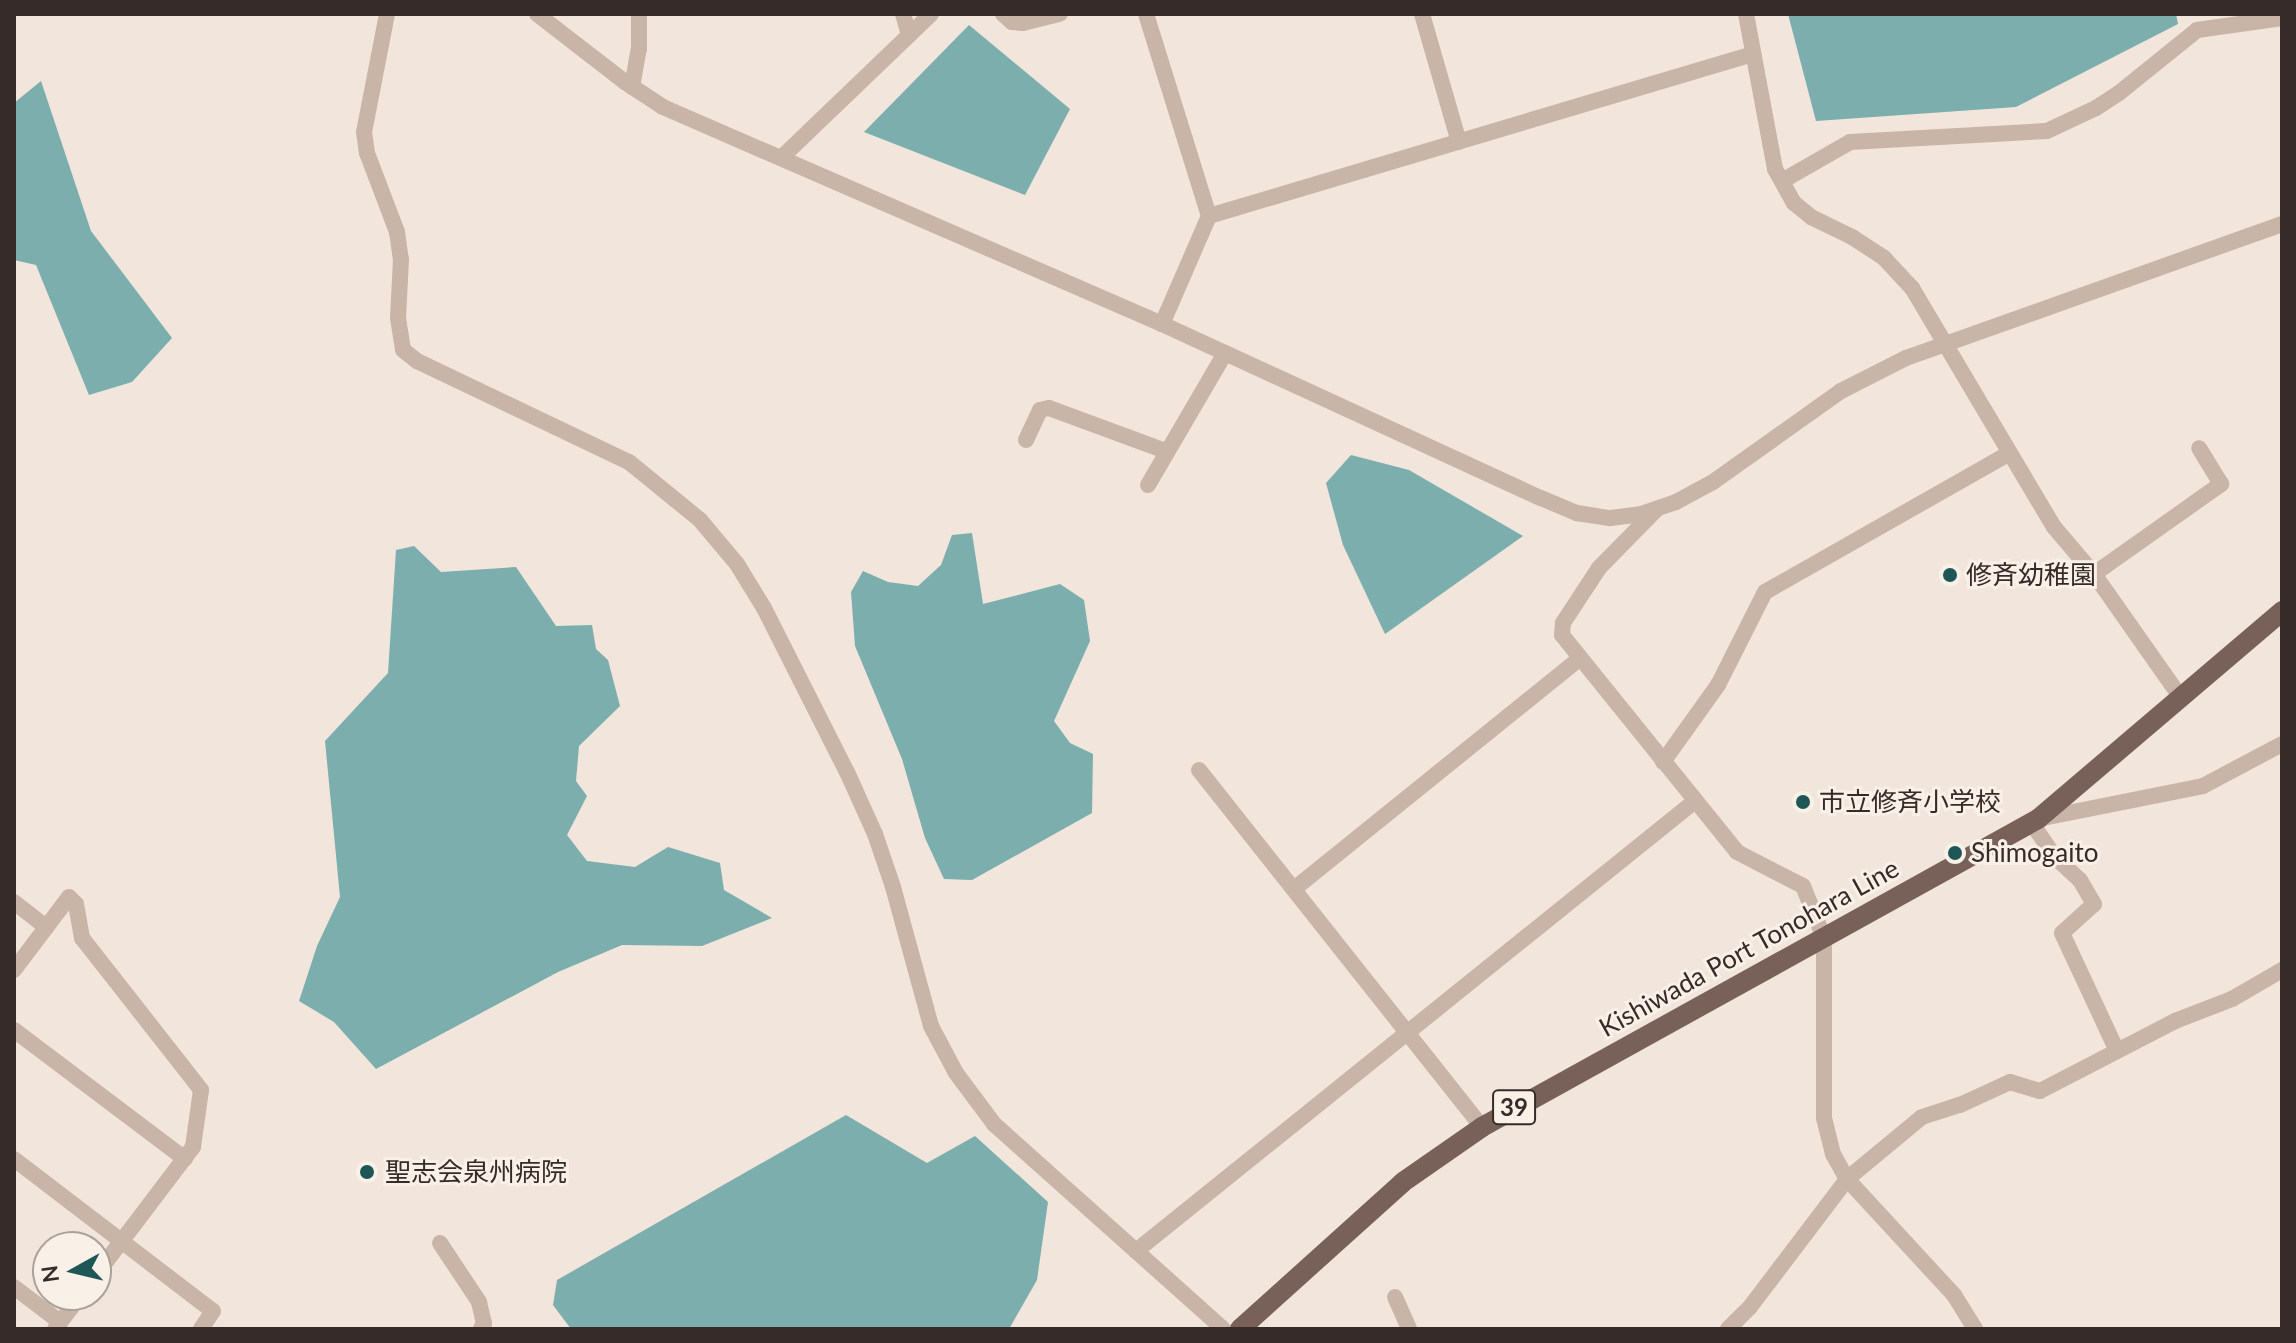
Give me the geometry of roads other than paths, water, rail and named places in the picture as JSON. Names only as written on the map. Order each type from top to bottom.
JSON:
[{"type":"main road","name":"Kishiwada Port Tonohara Line","points":[[1240,1329],[1403,1182],[1482,1127],[2035,820],[2282,611]]},
{"type":"street","points":[[387,14],[364,132],[367,153],[397,232],[401,259],[398,327],[403,350],[417,361],[629,462],[700,520],[737,564],[764,608],[875,834],[931,1026],[956,1073],[994,1124],[1223,1329]]},
{"type":"street","points":[[537,14],[663,107],[1162,324],[1577,513],[1610,518],[1658,508],[1713,482],[1841,391],[1944,343],[2282,224]]},
{"type":"street","points":[[632,87],[639,49],[639,14]]},
{"type":"street","points":[[903,14],[909,35]]},
{"type":"street","points":[[781,158],[931,14]]},
{"type":"street","points":[[1003,14],[1012,22],[1023,23],[1060,14]]},
{"type":"street","points":[[1146,14],[1209,216],[1162,324]]},
{"type":"street","points":[[1422,14],[1459,142]]},
{"type":"street","points":[[1746,14],[1772,156],[1794,203],[1811,217],[1852,237],[1884,258],[1912,288],[2054,527],[2094,574],[2181,698]]},
{"type":"street","points":[[1782,181],[1850,142],[2047,131],[2096,108],[2197,30],[2282,18]]},
{"type":"street","points":[[1209,216],[1753,54]]},
{"type":"street","points":[[1148,485],[1225,353]]},
{"type":"street","points":[[1026,440],[1040,410],[1049,408],[1166,451]]},
{"type":"street","points":[[2094,574],[2221,484],[2199,448]]},
{"type":"street","points":[[1663,762],[1718,685],[1765,592],[2008,454]]},
{"type":"street","points":[[1658,508],[1599,568],[1563,623],[1562,635],[1578,660],[1737,852],[1803,886],[1824,938],[1824,1118],[1833,1154],[1847,1179],[1954,1295],[1975,1329]]},
{"type":"street","points":[[1294,889],[1578,660]]},
{"type":"street","points":[[2117,1051],[2062,933],[2094,904],[2080,880],[2055,857],[2035,820],[2203,786],[2282,744]]},
{"type":"street","points":[[1199,770],[1482,1127]]},
{"type":"street","points":[[1136,1251],[1695,801]]},
{"type":"street","points":[[14,970],[69,897],[76,904],[82,938],[201,1090],[193,1147],[112,1253]]},
{"type":"street","points":[[14,902],[46,927]]},
{"type":"street","points":[[1728,1329],[1750,1307],[1847,1179],[1922,1117],[1960,1105],[2010,1082],[2040,1091],[2175,1021],[2232,999],[2282,970]]},
{"type":"street","points":[[14,1030],[185,1159]]},
{"type":"street","points":[[14,1159],[213,1311],[201,1329]]},
{"type":"street","points":[[440,1243],[479,1302],[484,1323],[481,1329]]},
{"type":"street","points":[[14,1287],[58,1326]]},
{"type":"street","points":[[1395,1297],[1409,1329]]},
{"type":"water","points":[[1788,14],[2176,14],[2178,24],[2016,107],[1816,121]]},
{"type":"water","points":[[969,25],[1070,109],[1025,195],[864,132]]},
{"type":"water","points":[[41,81],[91,231],[172,338],[132,382],[89,395],[36,265],[14,260],[14,103]]},
{"type":"water","points":[[1351,455],[1409,470],[1523,536],[1385,634],[1343,545],[1326,483]]},
{"type":"water","points":[[972,533],[983,604],[1060,584],[1084,600],[1090,641],[1054,721],[1070,743],[1093,754],[1092,813],[972,880],[944,879],[925,838],[902,759],[855,646],[851,592],[863,571],[888,582],[918,586],[941,565],[952,535]]},
{"type":"water","points":[[414,546],[441,572],[516,567],[556,626],[592,625],[596,649],[608,660],[620,706],[579,746],[576,781],[587,796],[567,835],[587,861],[635,867],[668,847],[720,863],[724,890],[772,918],[702,946],[622,945],[558,972],[376,1069],[334,1022],[299,1001],[317,946],[340,897],[325,741],[388,673],[396,550]]},
{"type":"water","points":[[846,1115],[927,1163],[975,1136],[1048,1202],[1037,1280],[1009,1329],[571,1329],[553,1305],[557,1280]]},
{"type":"place","name":"修斉幼稚園","points":[[1950,575]]},
{"type":"place","name":"市立修斉小学校","points":[[1803,802]]},
{"type":"place","name":"Shimogaito","points":[[1955,853]]},
{"type":"place","name":"聖志会泉州病院","points":[[367,1172]]}]
